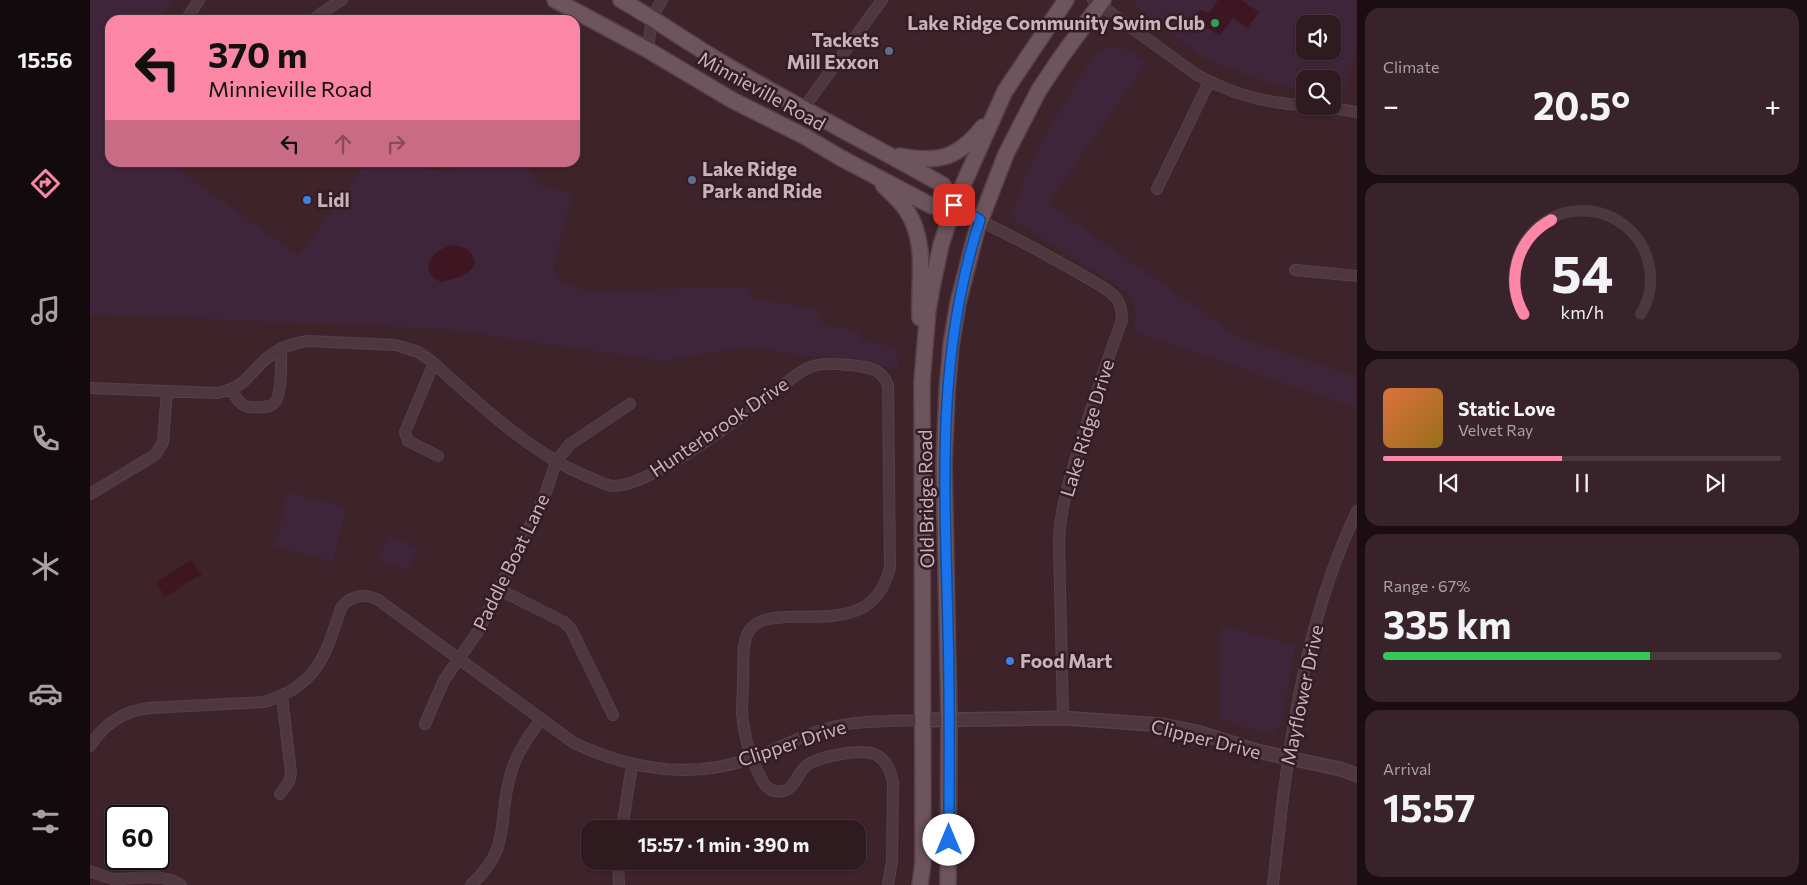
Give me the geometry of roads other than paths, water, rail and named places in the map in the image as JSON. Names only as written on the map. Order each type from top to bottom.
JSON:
[{"type":"main road","name":"Minnieville Road","points":[[555,0],[648,50],[732,100],[804,136],[932,206],[954,205]]},
{"type":"main road","name":"Minnieville Road","points":[[621,0],[652,17],[720,62],[943,185],[954,205],[980,220]]},
{"type":"main road","name":"Old Bridge Road","points":[[920,885],[923,862],[924,720],[922,391],[923,355],[932,287],[954,205],[993,114],[1005,90],[1066,0]]},
{"type":"main road","name":"Old Bridge Road","points":[[948,885],[949,720],[944,464],[951,345],[958,303],[980,220],[1006,154],[1020,125],[1061,57],[1098,2]]},
{"type":"main road","points":[[886,153],[920,160],[943,158],[966,144],[993,114]]},
{"type":"main road","points":[[871,174],[906,210],[918,234],[921,260],[920,315],[923,355]]},
{"type":"street","points":[[189,15],[199,0]]},
{"type":"street","points":[[319,15],[342,0]]},
{"type":"street","points":[[648,50],[652,17],[662,0]]},
{"type":"street","points":[[804,109],[882,0]]},
{"type":"street","points":[[1098,2],[1209,82],[1236,93],[1264,100],[1296,104]]},
{"type":"street","points":[[1157,189],[1209,82]]},
{"type":"street","points":[[1341,109],[1357,112]]},
{"type":"street","name":"Lake Ridge Drive","points":[[980,220],[1024,242],[1102,287],[1115,296],[1122,311],[1122,320],[1091,409],[1065,494],[1061,514],[1059,542],[1063,718]]},
{"type":"street","points":[[1295,270],[1357,276]]},
{"type":"street","name":"Hunterbrook Drive","points":[[90,388],[217,393],[232,389],[248,378],[265,359],[294,343],[308,341],[396,345],[418,352],[434,363],[503,422],[556,462],[610,486],[622,486],[633,483],[691,451],[805,369],[829,364],[871,368],[878,371],[884,376],[888,385],[890,567],[887,579],[876,598],[865,608],[851,613],[835,616],[768,618],[754,624],[745,639],[742,713],[746,736],[753,758]]},
{"type":"street","points":[[232,389],[239,401],[246,406],[264,408],[272,405],[279,396],[282,348]]},
{"type":"street","points":[[434,363],[405,432],[408,441],[438,456]]},
{"type":"street","points":[[90,494],[148,460],[160,450],[163,442],[167,391]]},
{"type":"street","points":[[556,462],[569,445],[630,404]]},
{"type":"street","name":"Paddle Boat Lane","points":[[425,724],[444,680],[479,630],[500,590],[545,496],[556,462]]},
{"type":"street","name":"Mayflower Drive","points":[[1273,885],[1288,758],[1304,668],[1317,620],[1357,511]]},
{"type":"street","points":[[500,590],[564,622],[571,629],[613,714]]},
{"type":"street","name":"Clipper Drive","points":[[282,697],[309,679],[322,658],[341,608],[346,602],[363,595],[377,599],[574,743],[632,765],[690,771],[716,767],[753,758],[814,732],[846,724],[870,721],[1063,718],[1162,725],[1197,732],[1238,746],[1340,769],[1357,775]]},
{"type":"street","points":[[90,746],[107,724],[131,712],[149,708],[264,702],[282,697],[291,773],[289,782],[280,794]]},
{"type":"street","points":[[470,885],[483,873],[498,848],[502,836],[510,774],[522,746],[541,719]]},
{"type":"street","points":[[753,758],[764,784],[768,789],[780,792],[792,786],[798,774],[805,767],[822,758],[857,750],[867,752],[883,760],[891,773],[893,783],[892,861],[888,885]]},
{"type":"street","points":[[623,820],[632,765]]},
{"type":"street","points":[[618,870],[619,885]]},
{"type":"street","points":[[90,871],[116,882],[158,877],[170,879],[181,885]]},
{"type":"place","name":"Lake Ridge Community Swim Club","points":[[1215,23]]},
{"type":"place","name":"Tackets Mill Exxon","points":[[889,51]]},
{"type":"place","name":"Lake Ridge Park and Ride","points":[[692,180]]},
{"type":"place","name":"Lidl","points":[[307,200]]},
{"type":"place","name":"Food Mart","points":[[1010,661]]}]
